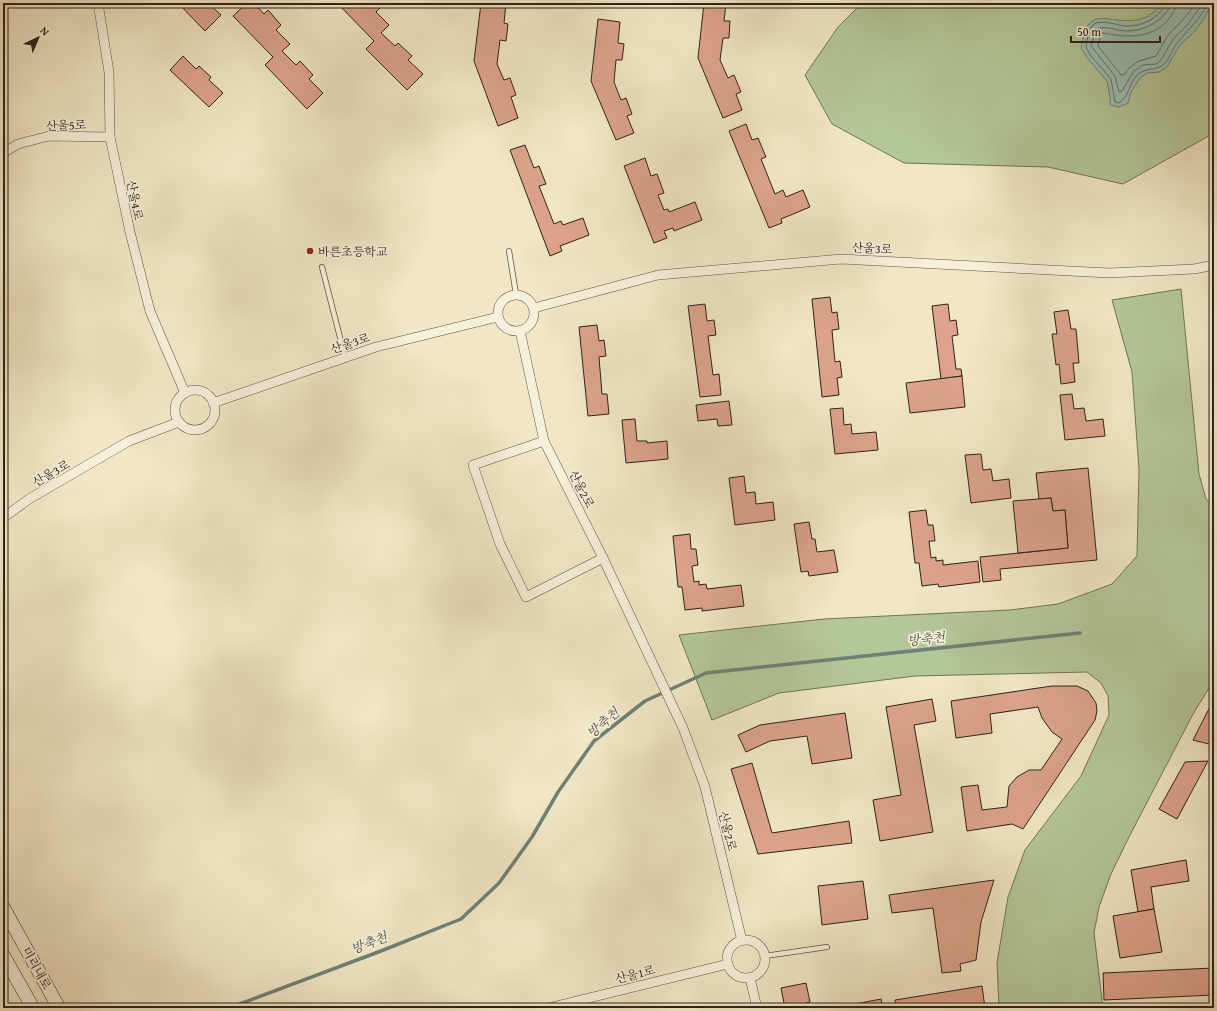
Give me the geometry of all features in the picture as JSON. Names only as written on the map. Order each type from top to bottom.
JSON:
[{"type":"main road","name":"미리내로","points":[[3,907],[59,1008]]},
{"type":"main road","name":"미리내로","points":[[3,955],[33,1008]]},
{"type":"street","name":"산울4로","points":[[98,3],[109,72],[110,136],[130,232],[150,311],[185,393]]},
{"type":"street","name":"산울5로","points":[[3,153],[18,144],[49,136],[110,136]]},
{"type":"street","name":"산울3로","points":[[534,308],[658,274],[841,259],[1109,273],[1194,269],[1214,265]]},
{"type":"street","points":[[516,294],[527,298],[534,308],[534,319],[526,329],[520,331],[507,329],[502,325],[498,317],[498,308],[501,302],[505,298],[516,294]]},
{"type":"street","name":"산울3로","points":[[213,403],[376,347],[498,317]]},
{"type":"street","name":"산울2로","points":[[520,331],[544,442],[603,558],[647,650],[683,728],[705,787],[742,941]]},
{"type":"street","points":[[196,390],[202,392],[208,396],[213,403],[215,414],[213,420],[203,429],[190,430],[178,422],[175,411],[176,405],[178,399],[185,393],[196,390]]},
{"type":"street","name":"산울3로","points":[[3,518],[29,499],[128,441],[178,422]]},
{"type":"street","points":[[544,442],[473,465],[500,544],[526,597],[603,558]]},
{"type":"street","points":[[742,941],[747,941],[758,945],[765,956],[763,968],[755,976],[750,978],[737,976],[732,972],[728,964],[728,954],[731,948],[742,941]]},
{"type":"street","name":"산울1로","points":[[548,1008],[728,964]]},
{"type":"street","points":[[750,978],[758,1008]]},
{"type":"lane","points":[[509,251],[516,294]]},
{"type":"lane","points":[[322,267],[345,358]]},
{"type":"lane","points":[[765,956],[827,946]]},
{"type":"green space","points":[[862,3],[1214,3],[1214,133],[1123,184],[1048,167],[904,163],[832,124],[805,75],[838,27]]},
{"type":"green space","points":[[1181,289],[1199,474],[1206,499],[1214,508],[1214,680],[1193,714],[1129,837],[1111,874],[1099,907],[1094,933],[1103,1008],[999,1008],[997,963],[1008,897],[1025,850],[1081,776],[1109,715],[1108,696],[1101,683],[1087,672],[915,676],[779,693],[712,720],[679,635],[824,619],[1010,610],[1058,604],[1112,584],[1137,556],[1139,470],[1132,372],[1112,300]]},
{"type":"water","points":[[1162,3],[1214,3],[1214,8],[1208,10],[1204,19],[1195,31],[1180,45],[1167,67],[1159,72],[1147,73],[1140,78],[1131,92],[1128,103],[1119,107],[1110,105],[1107,81],[1088,59],[1081,48],[1087,26],[1095,20],[1102,18],[1131,21],[1142,19],[1152,13]]},
{"type":"building","points":[[178,3],[208,3],[221,15],[205,31]]},
{"type":"building","points":[[247,3],[254,3],[264,14],[268,10],[281,25],[276,30],[290,44],[282,51],[296,65],[300,61],[313,75],[309,79],[323,93],[307,109],[265,65],[273,57],[233,16]]},
{"type":"building","points":[[337,3],[375,3],[380,8],[376,12],[389,25],[381,33],[395,46],[398,43],[412,56],[408,60],[423,74],[407,90],[366,49],[374,41]]},
{"type":"building","points":[[481,3],[506,3],[504,23],[508,24],[506,41],[500,40],[497,64],[504,80],[510,78],[516,95],[511,97],[518,118],[498,126],[474,61]]},
{"type":"building","points":[[704,3],[726,3],[724,21],[730,21],[729,38],[723,38],[720,60],[728,78],[734,75],[741,92],[736,94],[742,110],[723,118],[698,58]]},
{"type":"building","points":[[598,19],[620,22],[618,43],[624,44],[622,60],[616,60],[614,82],[621,100],[626,98],[632,114],[627,116],[634,133],[616,140],[591,81]]},
{"type":"building","points":[[183,56],[196,69],[199,66],[211,77],[209,80],[223,93],[209,107],[170,70]]},
{"type":"building","points":[[746,124],[752,140],[758,138],[766,157],[761,159],[775,194],[783,190],[786,197],[803,190],[810,207],[781,219],[782,223],[769,228],[729,131]]},
{"type":"building","points":[[525,145],[534,168],[539,166],[546,184],[539,186],[554,224],[561,221],[563,225],[583,218],[589,235],[560,246],[562,251],[550,256],[510,150]]},
{"type":"building","points":[[645,158],[651,176],[657,174],[664,193],[658,195],[664,210],[668,209],[669,212],[695,202],[702,220],[674,231],[673,228],[664,231],[667,238],[654,243],[624,166]]},
{"type":"building","points":[[830,297],[832,313],[837,312],[839,329],[832,330],[835,362],[840,361],[842,377],[837,378],[839,395],[822,397],[812,299]]},
{"type":"building","points":[[705,304],[707,321],[714,320],[716,335],[708,336],[713,375],[719,374],[721,395],[700,397],[688,306]]},
{"type":"building","points":[[948,304],[950,321],[956,320],[958,335],[952,336],[956,369],[961,369],[962,376],[941,379],[932,306]]},
{"type":"building","points":[[1068,310],[1071,329],[1076,329],[1079,363],[1073,363],[1075,382],[1061,384],[1059,364],[1056,365],[1052,334],[1057,334],[1054,312]]},
{"type":"building","points":[[597,325],[599,341],[604,340],[606,356],[599,357],[602,394],[607,394],[609,414],[588,416],[579,327]]},
{"type":"building","points":[[962,376],[965,407],[910,413],[906,383]]},
{"type":"building","points":[[1072,394],[1074,409],[1084,408],[1086,421],[1103,419],[1105,436],[1065,440],[1060,395]]},
{"type":"building","points":[[729,401],[732,425],[718,426],[717,419],[698,421],[696,405]]},
{"type":"building","points":[[843,408],[844,425],[851,424],[852,434],[876,432],[878,450],[835,454],[830,409]]},
{"type":"building","points":[[635,419],[637,441],[647,441],[647,443],[667,441],[668,459],[626,463],[622,420]]},
{"type":"building","points":[[981,454],[983,470],[991,469],[993,481],[1009,479],[1011,498],[971,503],[965,455]]},
{"type":"building","points":[[1088,468],[1097,560],[1000,569],[1001,580],[983,582],[980,557],[1068,548],[1065,510],[1053,511],[1051,498],[1039,499],[1036,473]]},
{"type":"building","points":[[744,476],[746,493],[755,492],[756,504],[773,502],[775,520],[735,525],[729,478]]},
{"type":"building","points":[[1051,498],[1053,511],[1065,510],[1068,548],[1018,553],[1013,501]]},
{"type":"building","points":[[926,510],[928,525],[933,525],[935,541],[929,541],[931,558],[936,557],[936,561],[943,560],[943,565],[978,561],[980,582],[939,587],[938,584],[922,586],[919,563],[915,563],[909,512]]},
{"type":"building","points":[[809,522],[812,539],[815,539],[817,552],[834,550],[838,572],[809,576],[808,571],[801,572],[794,524]]},
{"type":"building","points":[[690,534],[691,549],[696,549],[698,565],[692,566],[694,582],[699,581],[699,585],[706,584],[707,589],[741,585],[744,606],[702,611],[702,608],[685,610],[682,587],[678,587],[673,536]]},
{"type":"building","points":[[1052,686],[1077,686],[1088,691],[1096,703],[1097,711],[1095,720],[1023,829],[1012,824],[967,831],[961,787],[978,785],[982,810],[1007,807],[1009,786],[1017,777],[1029,770],[1041,770],[1062,739],[1052,732],[1042,718],[1038,707],[990,714],[992,733],[956,738],[951,701]]},
{"type":"building","points":[[932,699],[936,721],[914,725],[933,832],[880,841],[873,800],[901,795],[886,707]]},
{"type":"building","points":[[1214,699],[1214,733],[1209,744],[1193,740]]},
{"type":"building","points":[[845,713],[852,758],[812,764],[807,736],[770,741],[746,752],[738,735],[760,725]]},
{"type":"building","points":[[1208,761],[1177,819],[1159,809],[1185,762]]},
{"type":"building","points":[[752,763],[772,833],[849,821],[852,843],[758,854],[731,769]]},
{"type":"building","points":[[1186,860],[1189,881],[1151,887],[1154,909],[1138,912],[1131,870]]},
{"type":"building","points":[[994,880],[981,922],[976,960],[960,964],[961,971],[942,973],[933,908],[892,913],[889,895]]},
{"type":"building","points":[[863,881],[868,919],[822,925],[818,886]]},
{"type":"building","points":[[1154,909],[1162,952],[1120,958],[1113,916]]},
{"type":"building","points":[[1214,968],[1214,995],[1104,1000],[1103,973]]},
{"type":"building","points":[[806,983],[810,1002],[806,1003],[807,1008],[785,1008],[781,988]]},
{"type":"building","points":[[982,986],[985,1008],[896,1008],[895,1000]]},
{"type":"building","points":[[881,999],[883,1008],[834,1008]]},
{"type":"waterway","name":"방축천","points":[[229,1008],[381,951],[461,919],[499,883],[532,837],[558,792],[594,741],[645,701],[706,673],[1080,633]]},
{"type":"place","name":"바른초등학교","points":[[310,251]]}]
